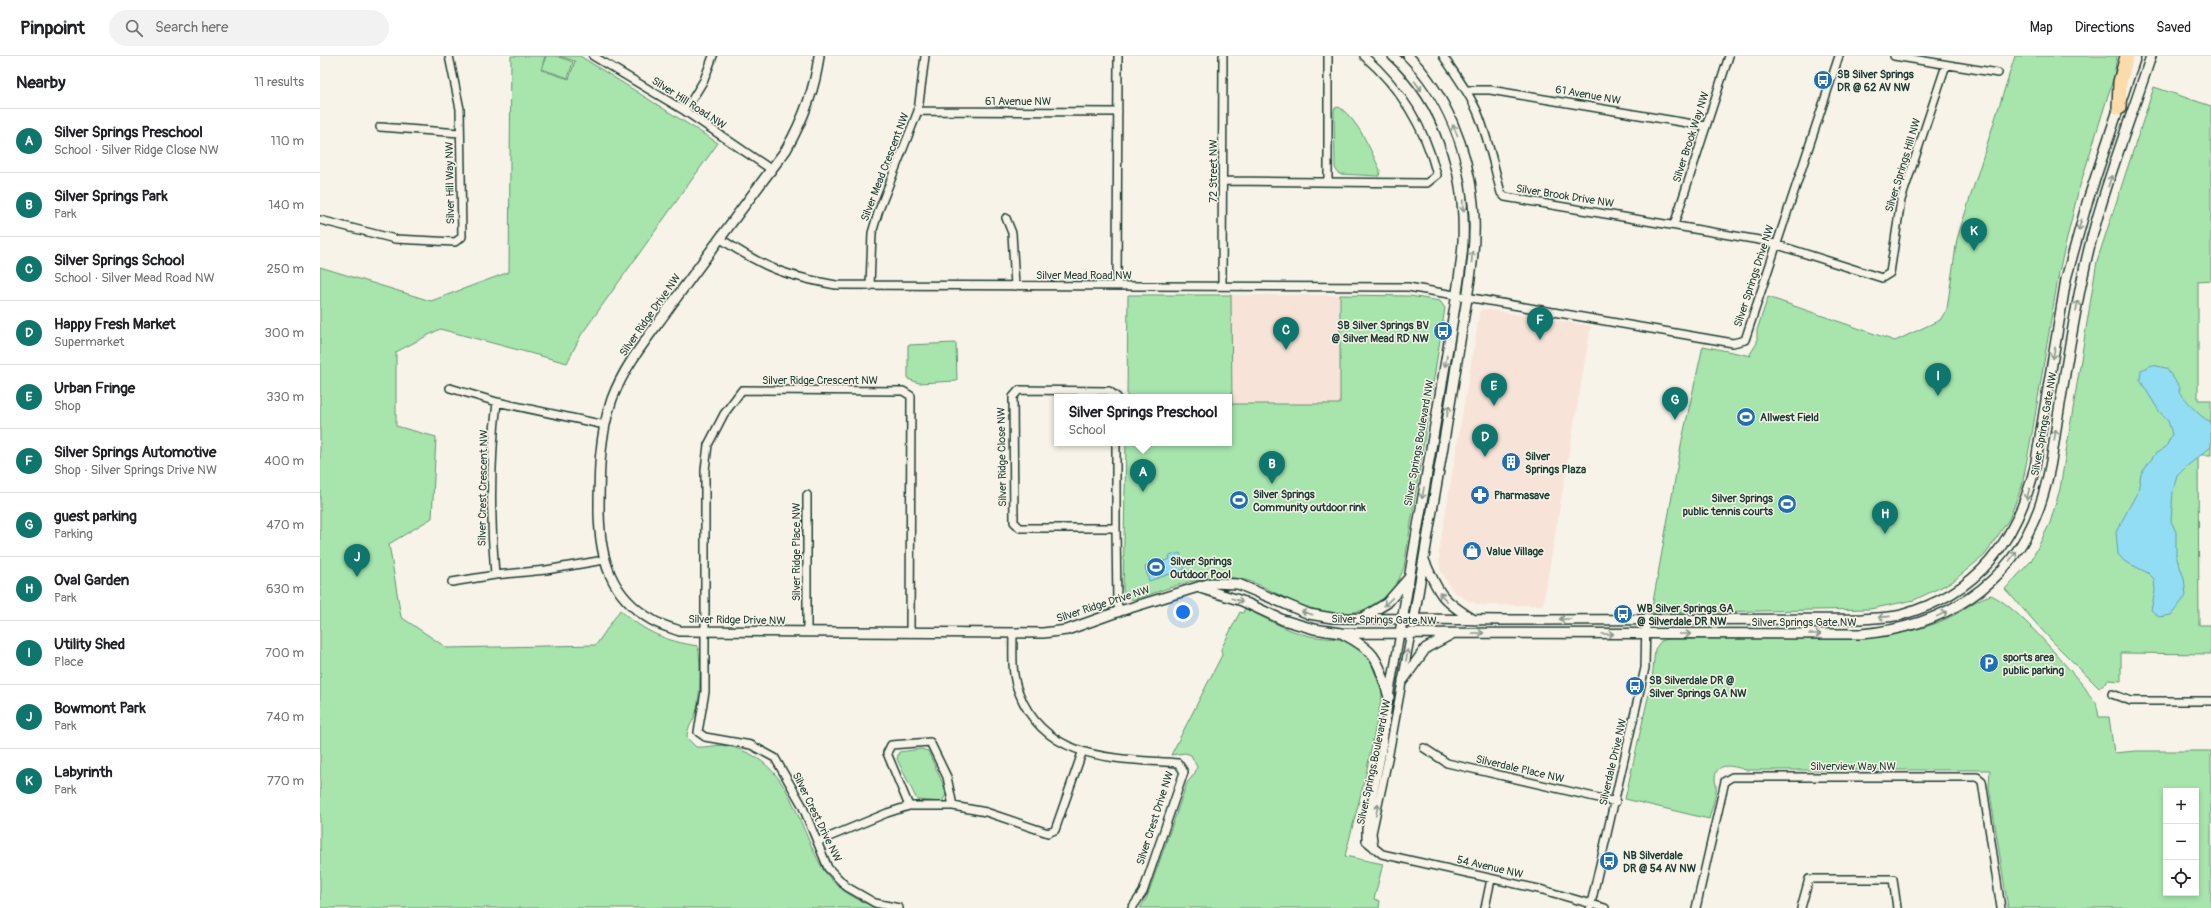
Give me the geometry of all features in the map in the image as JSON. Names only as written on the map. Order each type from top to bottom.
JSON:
[{"type":"highway","points":[[2119,108],[2120,82],[2127,56]]},
{"type":"street","name":"Silver Hill Way NW","points":[[320,220],[395,239],[456,242],[462,237],[460,109],[449,56]]},
{"type":"street","name":"Silver Hill Road NW","points":[[593,56],[685,111],[772,170]]},
{"type":"street","points":[[685,111],[704,80],[713,56]]},
{"type":"street","name":"Silver Ridge Drive NW","points":[[819,56],[817,72],[801,124],[786,150],[640,347],[612,399],[605,425],[599,473],[600,526],[604,560],[622,594],[637,610],[653,621],[680,631],[704,633],[1043,633],[1067,630],[1120,611],[1200,588]]},
{"type":"street","name":"Silver Mead Crescent NW","points":[[870,286],[872,233],[876,217],[918,111],[925,56]]},
{"type":"street","points":[[1118,56],[1118,286]]},
{"type":"street","name":"72 Street NW","points":[[1222,286],[1224,181],[1223,56]]},
{"type":"street","points":[[1328,56],[1328,182]]},
{"type":"street","points":[[1224,181],[1427,183],[1438,175],[1431,150],[1416,118],[1399,91],[1364,56]]},
{"type":"street","name":"Silver Springs Boulevard NW","points":[[1373,847],[1366,841],[1366,829],[1381,756],[1389,697],[1463,249],[1463,209],[1460,184],[1453,153],[1446,134],[1426,96],[1393,56]]},
{"type":"street","name":"Silver Springs Boulevard NW","points":[[1373,847],[1372,833],[1403,680],[1472,264],[1474,223],[1468,170],[1457,134],[1442,103],[1423,74],[1408,56]]},
{"type":"street","name":"Silver Brook Drive NW","points":[[1443,56],[1466,90],[1477,112],[1488,142],[1501,193],[1505,197],[1674,225],[1776,244]]},
{"type":"street","name":"Silver Brook Way NW","points":[[1674,225],[1729,56]]},
{"type":"street","name":"Silver Springs Drive NW","points":[[1456,294],[1733,342],[1745,340],[1838,56]]},
{"type":"street","points":[[1894,56],[1998,73]]},
{"type":"street","name":"Silver Springs Gate NW","points":[[1200,588],[1211,583],[1238,584],[1309,614],[1332,618],[1413,620],[1862,619],[1900,615],[1927,606],[1949,595],[1970,580],[1992,559],[2016,524],[2027,498],[2035,467],[2066,279],[2087,203],[2136,56]]},
{"type":"street","name":"Silver Springs Gate NW","points":[[1200,588],[1242,601],[1283,620],[1314,629],[1341,633],[1861,634],[1888,632],[1914,625],[1962,604],[2000,572],[2028,532],[2039,507],[2050,467],[2076,309],[2090,246],[2151,56]]},
{"type":"street","name":"Silver Springs Hill NW","points":[[1776,244],[1882,278],[1890,273],[1902,200],[1946,65]]},
{"type":"street","name":"61 Avenue NW","points":[[1466,90],[1490,90],[1705,126]]},
{"type":"street","name":"61 Avenue NW","points":[[918,111],[1118,112]]},
{"type":"street","points":[[380,127],[460,133]]},
{"type":"street","points":[[1006,218],[1012,233],[1014,286]]},
{"type":"street","name":"Silver Mead Road NW","points":[[721,239],[766,267],[798,278],[836,285],[1408,287],[1456,294]]},
{"type":"street","points":[[450,388],[497,402],[605,425]]},
{"type":"street","name":"Silver Ridge Crescent NW","points":[[704,633],[705,470],[708,446],[724,414],[742,390],[903,391],[911,396],[910,633]]},
{"type":"street","name":"Silver Ridge Close NW","points":[[1113,394],[1109,391],[1019,390],[1013,397],[1014,522],[1020,528],[1116,528]]},
{"type":"street","name":"Silver Crest Crescent NW","points":[[495,575],[491,523],[493,440],[497,402]]},
{"type":"street","points":[[1116,446],[1117,603],[1120,611]]},
{"type":"street","name":"Silver Ridge Place NW","points":[[807,495],[807,632]]},
{"type":"street","points":[[452,582],[495,575],[546,570],[604,560]]},
{"type":"street","points":[[1423,560],[1440,594],[1452,606],[1474,620]]},
{"type":"street","points":[[1360,619],[1387,603],[1409,578]]},
{"type":"street","name":"Silverdale Drive NW","points":[[1591,906],[1616,802],[1645,668],[1646,619]]},
{"type":"street","name":"Silver Crest Drive NW","points":[[704,633],[705,692],[698,732],[705,737],[751,745],[775,758],[802,805],[828,868],[847,887],[875,903],[899,908]]},
{"type":"street","name":"Silver Crest Drive NW","points":[[1013,633],[1014,671],[1018,693],[1039,726],[1059,742],[1082,753],[1178,763],[1184,772],[1143,892],[1132,908]]},
{"type":"street","points":[[1341,633],[1365,646],[1373,654],[1383,672],[1389,697]]},
{"type":"street","points":[[1403,680],[1426,648],[1452,633]]},
{"type":"street","points":[[2112,694],[2131,701],[2211,701]]},
{"type":"street","points":[[909,806],[887,753],[891,745],[930,742],[947,777],[954,806]]},
{"type":"street","name":"Silverdale Place NW","points":[[1424,748],[1447,763],[1616,802]]},
{"type":"street","points":[[817,842],[886,813],[909,806],[954,806],[986,812],[1048,833],[1054,830],[1082,753]]},
{"type":"street","name":"Silverview Way NW","points":[[1696,908],[1723,787],[1725,782],[1732,777],[1939,776],[1977,777],[1982,782],[2001,908]]},
{"type":"street","name":"54 Avenue NW","points":[[1373,847],[1382,854],[1491,879],[1591,906],[1605,908]]},
{"type":"street","points":[[1485,908],[1491,879]]},
{"type":"street","points":[[1801,908],[1809,879],[1893,879],[1897,908]]},
{"type":"shaded area","points":[[1231,295],[1340,295],[1340,404],[1232,404]]},
{"type":"shaded area","points":[[1483,309],[1591,326],[1543,605],[1480,605],[1468,601],[1452,590],[1440,569],[1439,551],[1480,311]]},
{"type":"green space","points":[[511,56],[545,56],[541,70],[569,79],[575,61],[559,56],[580,56],[718,143],[581,335],[567,363],[440,329],[396,352],[396,426],[436,437],[432,518],[389,544],[401,617],[447,648],[596,645],[620,610],[647,630],[665,638],[698,646],[700,671],[698,703],[694,718],[688,729],[687,738],[696,747],[722,745],[732,747],[752,755],[768,766],[780,780],[789,796],[813,850],[827,874],[846,892],[877,908],[320,908],[320,267],[431,301],[509,272]]},
{"type":"green space","points":[[546,56],[556,56],[573,62],[568,78],[542,69]]},
{"type":"green space","points":[[1397,56],[1404,56],[1430,89],[1451,127],[1466,171],[1462,172],[1452,144]]},
{"type":"green space","points":[[2015,56],[2117,56],[2114,76],[2078,192],[2059,272],[2022,486],[2009,519],[1985,555],[1952,582],[1914,600],[1870,609],[1651,613],[1682,440],[1703,346],[1751,356],[1750,354],[1757,343],[1757,330],[1768,297],[1895,341],[1940,320],[1947,309],[1957,239]]},
{"type":"green space","points":[[2154,87],[2211,106],[2211,280],[2198,281],[2198,400],[2211,400],[2211,455],[2198,455],[2199,625],[2211,625],[2211,654],[2121,653],[2121,681],[2108,680],[2099,688],[2052,641],[2005,589],[2031,561],[2050,523],[2060,489],[2097,261]]},
{"type":"green space","points":[[1339,107],[1352,120],[1363,136],[1380,170],[1379,176],[1339,174],[1335,168],[1334,111],[1335,108]]},
{"type":"green space","points":[[1128,295],[1231,295],[1232,394],[1127,394]]},
{"type":"green space","points":[[1340,295],[1410,296],[1440,301],[1445,308],[1404,567],[1397,583],[1387,596],[1375,605],[1362,610],[1347,613],[1332,613],[1315,610],[1291,601],[1259,585],[1243,579],[1221,577],[1208,578],[1183,584],[1133,600],[1125,596],[1123,589],[1126,446],[1232,446],[1232,404],[1340,404]]},
{"type":"green space","points":[[956,343],[957,381],[919,383],[908,379],[908,345]]},
{"type":"green space","points":[[1991,595],[2014,610],[2038,634],[2096,702],[2099,717],[2109,717],[2114,753],[2136,751],[2211,751],[2211,908],[2008,908],[1989,787],[1990,770],[1746,770],[1727,766],[1716,772],[1715,795],[1709,819],[1625,799],[1652,680],[1655,649],[1661,641],[1668,639],[1870,638],[1903,633],[1935,624],[1956,614],[1977,601]]},
{"type":"green space","points":[[1245,608],[1301,634],[1340,639],[1349,642],[1363,651],[1374,664],[1380,679],[1382,696],[1366,774],[1345,856],[1383,864],[1374,899],[1380,901],[1379,908],[1140,908],[1147,897],[1187,783],[1195,773],[1197,767],[1191,755],[1185,753],[1171,755],[1222,655],[1221,649],[1240,612],[1243,613]]},
{"type":"green space","points":[[921,749],[928,751],[947,793],[942,802],[917,800],[897,759],[899,752]]},
{"type":"water","points":[[2152,365],[2166,368],[2180,387],[2179,392],[2197,412],[2211,422],[2211,447],[2177,476],[2173,491],[2171,521],[2176,532],[2176,556],[2184,578],[2186,596],[2171,615],[2159,617],[2151,610],[2155,591],[2154,579],[2148,573],[2124,561],[2118,554],[2116,532],[2138,491],[2141,474],[2155,454],[2166,447],[2172,434],[2168,421],[2159,411],[2140,380],[2141,370]]},
{"type":"water","points":[[1180,553],[1185,569],[1149,581],[1145,567],[1170,559],[1169,556]]},
{"type":"place","name":"SB Silver Springs DR @ 62 AV NW","points":[[1823,80]]},
{"type":"place","name":"Labyrinth","points":[[1974,251]]},
{"type":"place","name":"SB Silver Springs BV @ Silver Mead RD NW","points":[[1443,331]]},
{"type":"place","name":"Silver Springs Automotive","points":[[1540,340]]},
{"type":"place","name":"Silver Springs School","points":[[1286,350]]},
{"type":"place","name":"Utility Shed","points":[[1938,396]]},
{"type":"place","name":"Urban Fringe","points":[[1494,406]]},
{"type":"place","name":"Allwest Field","points":[[1746,417]]},
{"type":"place","name":"guest parking","points":[[1675,420]]},
{"type":"place","name":"Happy Fresh Market","points":[[1485,457]]},
{"type":"place","name":"Silver Springs Plaza","points":[[1511,462]]},
{"type":"place","name":"Silver Springs Park","points":[[1272,484]]},
{"type":"place","name":"Silver Springs Preschool","points":[[1143,492]]},
{"type":"place","name":"Pharmasave","points":[[1480,495]]},
{"type":"place","name":"Silver Springs Community outdoor rink","points":[[1239,500]]},
{"type":"place","name":"Silver Springs public tennis courts","points":[[1787,504]]},
{"type":"place","name":"Oval Garden","points":[[1885,534]]},
{"type":"place","name":"Value Village","points":[[1472,551]]},
{"type":"place","name":"Silver Springs Outdoor Pool","points":[[1156,567]]},
{"type":"place","name":"Bowmont Park","points":[[357,577]]},
{"type":"place","name":"WB Silver Springs GA @ Silverdale DR NW","points":[[1623,614]]},
{"type":"place","name":"sports area public parking","points":[[1989,663]]},
{"type":"place","name":"SB Silverdale DR @ Silver Springs GA NW","points":[[1635,686]]},
{"type":"place","name":"NB Silverdale DR @ 54 AV NW","points":[[1609,861]]}]
